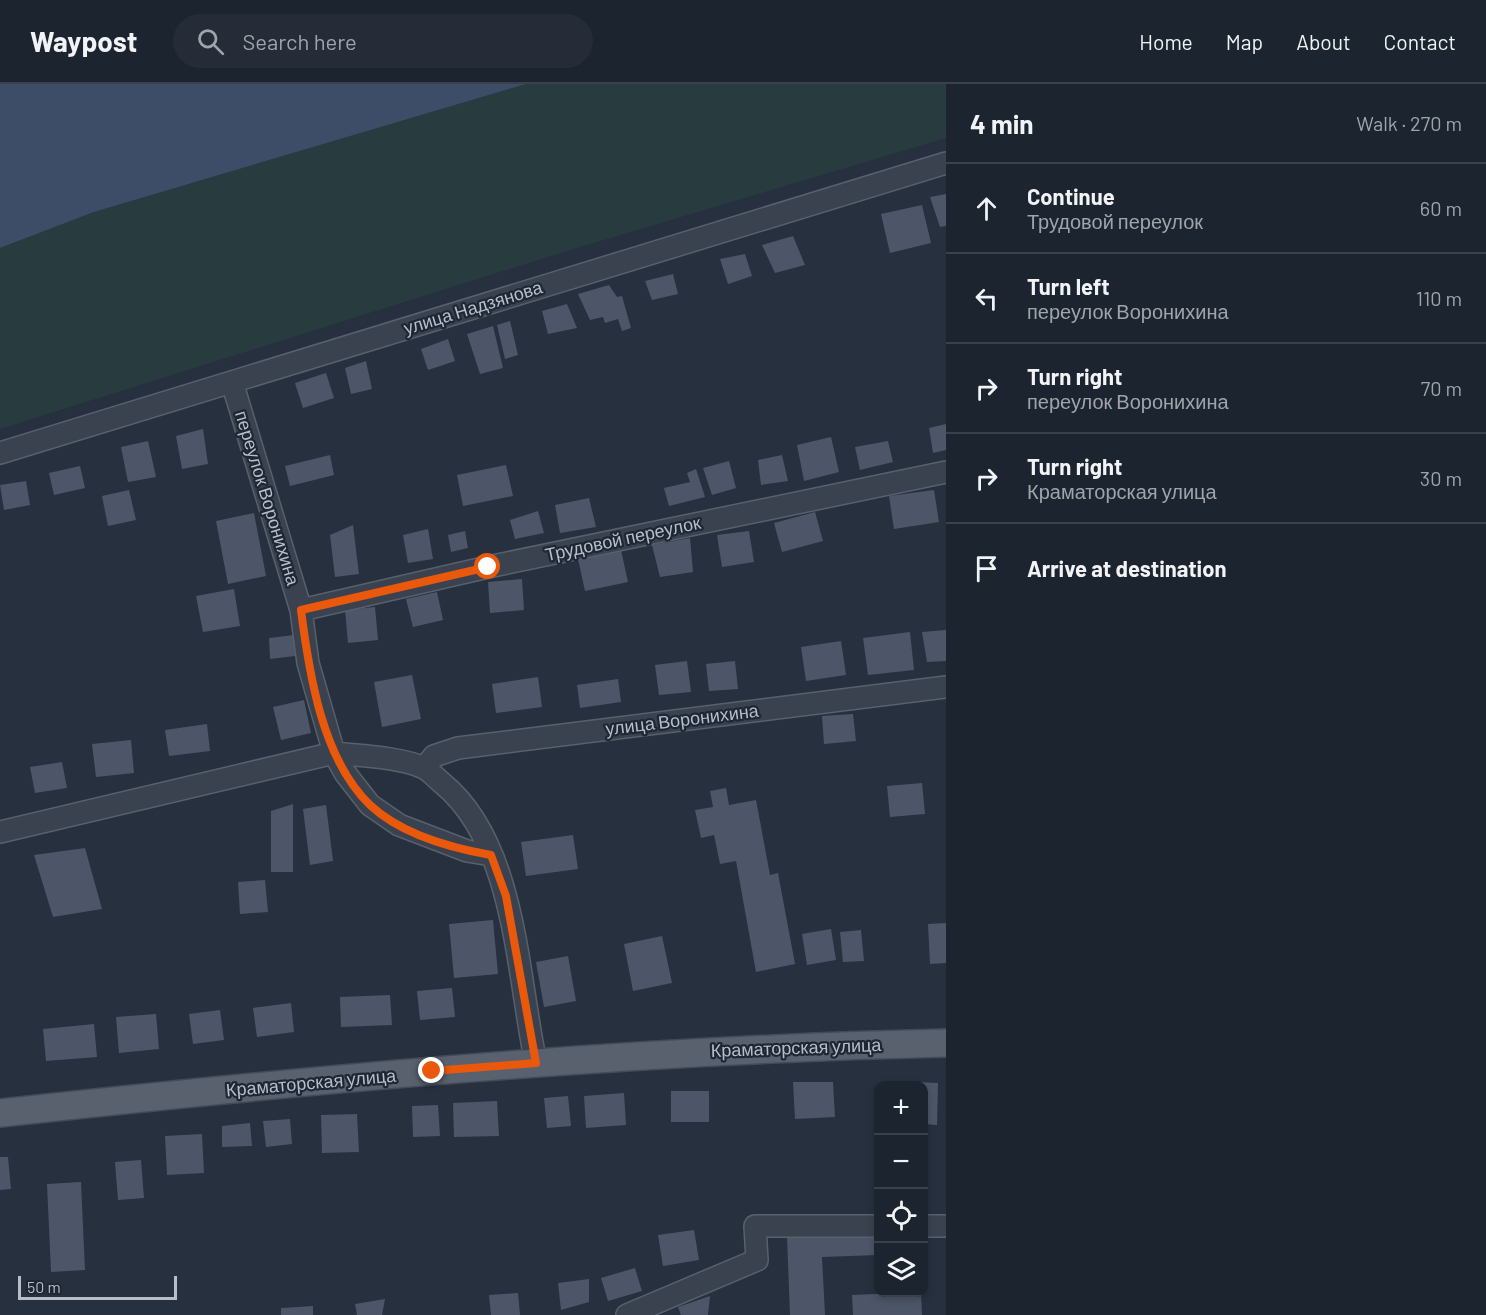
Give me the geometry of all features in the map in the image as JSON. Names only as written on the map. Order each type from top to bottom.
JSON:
[{"type":"main road","name":"Краматорская улица","points":[[0,1113],[536,1063],[796,1046],[946,1043]]},
{"type":"street","name":"улица Надзянова","points":[[0,453],[946,163]]},
{"type":"street","name":"переулок Воронихина","points":[[232,382],[301,610],[308,663],[334,753],[345,773],[370,805],[399,825],[444,843],[491,855]]},
{"type":"street","name":"Трудовой переулок","points":[[301,610],[488,567],[946,472]]},
{"type":"street","name":"улица Воронихина","points":[[424,768],[434,756],[458,748],[946,687]]},
{"type":"street","points":[[0,832],[334,753],[385,759],[424,768],[461,798],[491,855],[506,896],[536,1063]]},
{"type":"street","points":[[627,1315],[757,1260],[755,1226],[874,1226]]},
{"type":"street","points":[[928,1226],[946,1226]]},
{"type":"green space","points":[[526,84],[946,84],[946,138],[570,250],[0,429],[0,248],[94,212]]},
{"type":"water","points":[[0,84],[526,84],[94,212],[0,248]]},
{"type":"building","points":[[946,194],[946,226],[940,227],[930,197]]},
{"type":"building","points":[[922,205],[931,243],[890,253],[881,214]]},
{"type":"building","points":[[793,236],[805,265],[775,273],[762,245]]},
{"type":"building","points":[[745,254],[752,276],[728,284],[720,259]]},
{"type":"building","points":[[673,274],[678,294],[652,300],[645,281]]},
{"type":"building","points":[[609,285],[617,297],[622,296],[631,328],[622,331],[618,319],[605,323],[603,317],[590,320],[578,294]]},
{"type":"building","points":[[567,304],[577,328],[548,334],[542,311]]},
{"type":"building","points":[[510,321],[518,355],[505,359],[497,325]]},
{"type":"building","points":[[493,326],[503,368],[480,374],[467,334]]},
{"type":"building","points":[[448,339],[455,361],[428,370],[421,349]]},
{"type":"building","points":[[366,361],[372,389],[351,394],[345,368]]},
{"type":"building","points":[[326,373],[334,398],[303,408],[295,383]]},
{"type":"building","points":[[946,424],[946,450],[933,453],[929,428]]},
{"type":"building","points":[[203,429],[208,464],[182,469],[176,436]]},
{"type":"building","points":[[831,437],[839,472],[804,481],[797,445]]},
{"type":"building","points":[[148,441],[156,477],[128,482],[121,447]]},
{"type":"building","points":[[888,441],[893,462],[860,470],[855,447]]},
{"type":"building","points":[[330,455],[334,475],[290,486],[285,466]]},
{"type":"building","points":[[782,455],[788,481],[761,485],[758,460]]},
{"type":"building","points":[[729,461],[736,488],[712,495],[703,468]]},
{"type":"building","points":[[506,465],[513,496],[463,506],[457,475]]},
{"type":"building","points":[[80,466],[85,488],[54,495],[49,473]]},
{"type":"building","points":[[696,469],[705,497],[669,506],[664,488],[690,482],[687,473]]},
{"type":"building","points":[[26,481],[30,505],[4,510],[0,485]]},
{"type":"building","points":[[129,490],[136,520],[108,526],[102,496]]},
{"type":"building","points":[[934,490],[939,522],[894,529],[889,496]]},
{"type":"building","points":[[589,498],[596,527],[560,533],[555,505]]},
{"type":"building","points":[[538,511],[544,533],[515,539],[510,520]]},
{"type":"building","points":[[815,512],[823,541],[782,552],[774,523]]},
{"type":"building","points":[[254,513],[266,576],[228,584],[216,521]]},
{"type":"building","points":[[353,525],[359,574],[335,577],[330,535]]},
{"type":"building","points":[[428,529],[433,559],[408,563],[403,535]]},
{"type":"building","points":[[465,531],[468,548],[451,552],[448,535]]},
{"type":"building","points":[[749,531],[754,562],[722,567],[717,535]]},
{"type":"building","points":[[690,538],[693,572],[660,577],[652,545]]},
{"type":"building","points":[[621,550],[628,582],[585,591],[578,559]]},
{"type":"building","points":[[522,579],[524,610],[490,613],[488,582]]},
{"type":"building","points":[[234,589],[240,626],[203,632],[196,596]]},
{"type":"building","points":[[437,592],[443,620],[413,627],[406,599]]},
{"type":"building","points":[[375,607],[378,640],[348,643],[345,610]]},
{"type":"building","points":[[946,630],[946,661],[927,662],[922,632]]},
{"type":"building","points":[[910,632],[914,670],[868,675],[863,638]]},
{"type":"building","points":[[294,635],[295,656],[270,659],[269,638]]},
{"type":"building","points":[[841,641],[846,675],[806,681],[801,647]]},
{"type":"building","points":[[687,661],[691,692],[659,695],[655,665]]},
{"type":"building","points":[[735,661],[738,689],[709,691],[706,664]]},
{"type":"building","points":[[412,675],[421,719],[382,727],[374,682]]},
{"type":"building","points":[[538,677],[542,707],[496,713],[492,684]]},
{"type":"building","points":[[618,679],[621,702],[580,708],[577,685]]},
{"type":"building","points":[[304,700],[311,733],[281,740],[273,707]]},
{"type":"building","points":[[853,714],[856,741],[824,744],[822,716]]},
{"type":"building","points":[[207,724],[210,751],[169,756],[165,730]]},
{"type":"building","points":[[131,740],[134,773],[96,777],[92,744]]},
{"type":"building","points":[[62,762],[67,788],[35,793],[30,767]]},
{"type":"building","points":[[922,783],[925,814],[890,817],[887,786]]},
{"type":"building","points":[[726,788],[729,805],[756,800],[770,875],[778,873],[795,964],[756,972],[736,861],[720,864],[714,835],[701,838],[695,810],[713,807],[710,791]]},
{"type":"building","points":[[293,804],[293,872],[271,872],[271,811]]},
{"type":"building","points":[[326,805],[333,861],[310,865],[303,809]]},
{"type":"building","points":[[573,835],[578,869],[526,876],[521,842]]},
{"type":"building","points":[[85,848],[102,909],[53,917],[34,855]]},
{"type":"building","points":[[265,880],[268,912],[240,914],[238,882]]},
{"type":"building","points":[[493,920],[498,974],[454,978],[449,924]]},
{"type":"building","points":[[946,923],[946,963],[930,964],[928,924]]},
{"type":"building","points":[[831,929],[836,960],[807,965],[802,934]]},
{"type":"building","points":[[861,930],[864,961],[843,962],[840,932]]},
{"type":"building","points":[[662,936],[672,983],[633,991],[624,944]]},
{"type":"building","points":[[568,956],[576,1001],[544,1007],[536,962]]},
{"type":"building","points":[[452,988],[455,1017],[420,1020],[417,991]]},
{"type":"building","points":[[390,995],[392,1025],[341,1027],[340,997]]},
{"type":"building","points":[[291,1003],[294,1032],[257,1037],[253,1008]]},
{"type":"building","points":[[220,1010],[224,1040],[193,1044],[189,1014]]},
{"type":"building","points":[[156,1014],[159,1049],[119,1053],[116,1017]]},
{"type":"building","points":[[94,1024],[97,1057],[46,1061],[43,1029]]},
{"type":"building","points":[[793,1082],[833,1082],[835,1117],[795,1119]]},
{"type":"building","points":[[928,1083],[938,1083],[937,1125],[928,1124]]},
{"type":"building","points":[[671,1091],[709,1091],[709,1122],[671,1122]]},
{"type":"building","points":[[624,1093],[626,1125],[586,1128],[584,1096]]},
{"type":"building","points":[[568,1096],[571,1126],[547,1128],[544,1098]]},
{"type":"building","points":[[497,1101],[499,1136],[454,1137],[453,1103]]},
{"type":"building","points":[[438,1105],[440,1136],[413,1137],[412,1106]]},
{"type":"building","points":[[357,1114],[359,1152],[322,1153],[321,1115]]},
{"type":"building","points":[[290,1119],[292,1144],[266,1147],[263,1121]]},
{"type":"building","points":[[250,1123],[252,1146],[222,1147],[222,1126]]},
{"type":"building","points":[[202,1134],[204,1173],[167,1175],[165,1136]]},
{"type":"building","points":[[0,1157],[8,1157],[11,1189],[0,1190]]},
{"type":"building","points":[[141,1160],[144,1198],[118,1200],[115,1162]]},
{"type":"building","points":[[81,1182],[85,1270],[51,1272],[47,1184]]},
{"type":"building","points":[[694,1230],[699,1260],[663,1266],[658,1235]]},
{"type":"building","points":[[874,1233],[874,1255],[822,1257],[825,1315],[790,1315],[787,1236]]},
{"type":"building","points":[[635,1268],[642,1291],[608,1301],[601,1278]]},
{"type":"building","points":[[589,1279],[589,1302],[561,1310],[558,1283]]},
{"type":"building","points":[[518,1293],[520,1315],[491,1315],[489,1295]]},
{"type":"building","points":[[852,1295],[921,1297],[922,1315],[853,1315]]},
{"type":"building","points":[[710,1296],[708,1315],[681,1315],[678,1307]]},
{"type":"building","points":[[385,1299],[382,1315],[357,1315],[355,1304]]},
{"type":"building","points":[[313,1306],[313,1315],[281,1315],[281,1308]]},
{"type":"route","points":[[432,1071],[536,1063],[506,896],[491,855],[467,851],[433,840],[399,825],[370,805],[345,773],[334,753],[308,663],[301,610],[488,567]]}]
